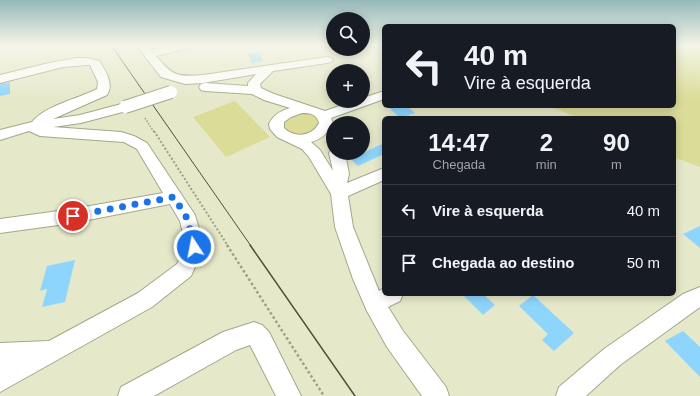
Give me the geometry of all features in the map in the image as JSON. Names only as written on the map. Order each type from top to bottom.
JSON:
[{"type":"street","points":[[0,79],[68,63]]},
{"type":"street","points":[[0,135],[31,126],[49,114],[102,92],[104,89],[104,82],[95,63]]},
{"type":"street","points":[[156,63],[165,74],[185,80],[239,74],[302,63]]},
{"type":"street","points":[[255,86],[269,68]]},
{"type":"street","points":[[239,74],[269,98],[310,109],[318,112],[325,119]]},
{"type":"street","points":[[0,129],[82,119],[183,88],[255,86]]},
{"type":"street","points":[[325,119],[382,95]]},
{"type":"street","points":[[269,98],[275,114],[278,131],[283,135],[307,146],[315,154],[331,183],[338,191]]},
{"type":"street","points":[[277,126],[282,116],[287,112],[310,109]]},
{"type":"street","points":[[290,138],[302,139],[321,133],[325,119]]},
{"type":"street","points":[[0,380],[54,352],[145,300],[184,270],[191,258],[194,247],[193,234],[188,220],[146,150],[136,142],[121,137],[40,131],[31,126]]},
{"type":"street","points":[[338,160],[341,174],[338,191],[344,227],[362,279],[374,304],[395,339],[437,396]]},
{"type":"street","points":[[338,191],[382,175]]},
{"type":"street","points":[[0,226],[73,216],[174,197]]},
{"type":"street","points":[[374,304],[389,296]]},
{"type":"street","points":[[568,396],[612,357],[690,301],[700,297]]},
{"type":"street","points":[[130,396],[231,340],[254,333],[261,340],[289,396]]},
{"type":"street","points":[[0,355],[54,352]]},
{"type":"path","points":[[145,118],[324,396]]},
{"type":"green space","points":[[676,63],[700,63],[700,167],[676,158],[676,116],[574,116],[554,108],[676,108]]},
{"type":"green space","points":[[235,101],[270,137],[226,157],[193,117]]},
{"type":"green space","points":[[308,112],[321,119],[317,131],[298,136],[283,130],[282,122],[289,114]]},
{"type":"building","points":[[10,82],[10,94],[0,96],[0,84]]},
{"type":"building","points":[[389,108],[409,108],[415,113],[406,116],[398,116]]},
{"type":"building","points":[[382,144],[382,155],[358,166],[352,160],[370,160],[370,150]]},
{"type":"building","points":[[700,226],[700,248],[683,234]]},
{"type":"building","points":[[75,260],[65,302],[42,307],[47,289],[40,291],[47,266]]},
{"type":"building","points":[[464,296],[485,296],[495,305],[483,315]]},
{"type":"building","points":[[532,296],[534,296],[574,333],[554,351],[542,340],[548,334],[519,306]]},
{"type":"building","points":[[683,331],[700,347],[700,377],[665,341]]},
{"type":"tram line","points":[[124,63],[251,246]]},
{"type":"tram line","points":[[250,245],[355,396]]},
{"type":"route","points":[[73,216],[174,197],[188,220],[193,234],[194,247]]}]
